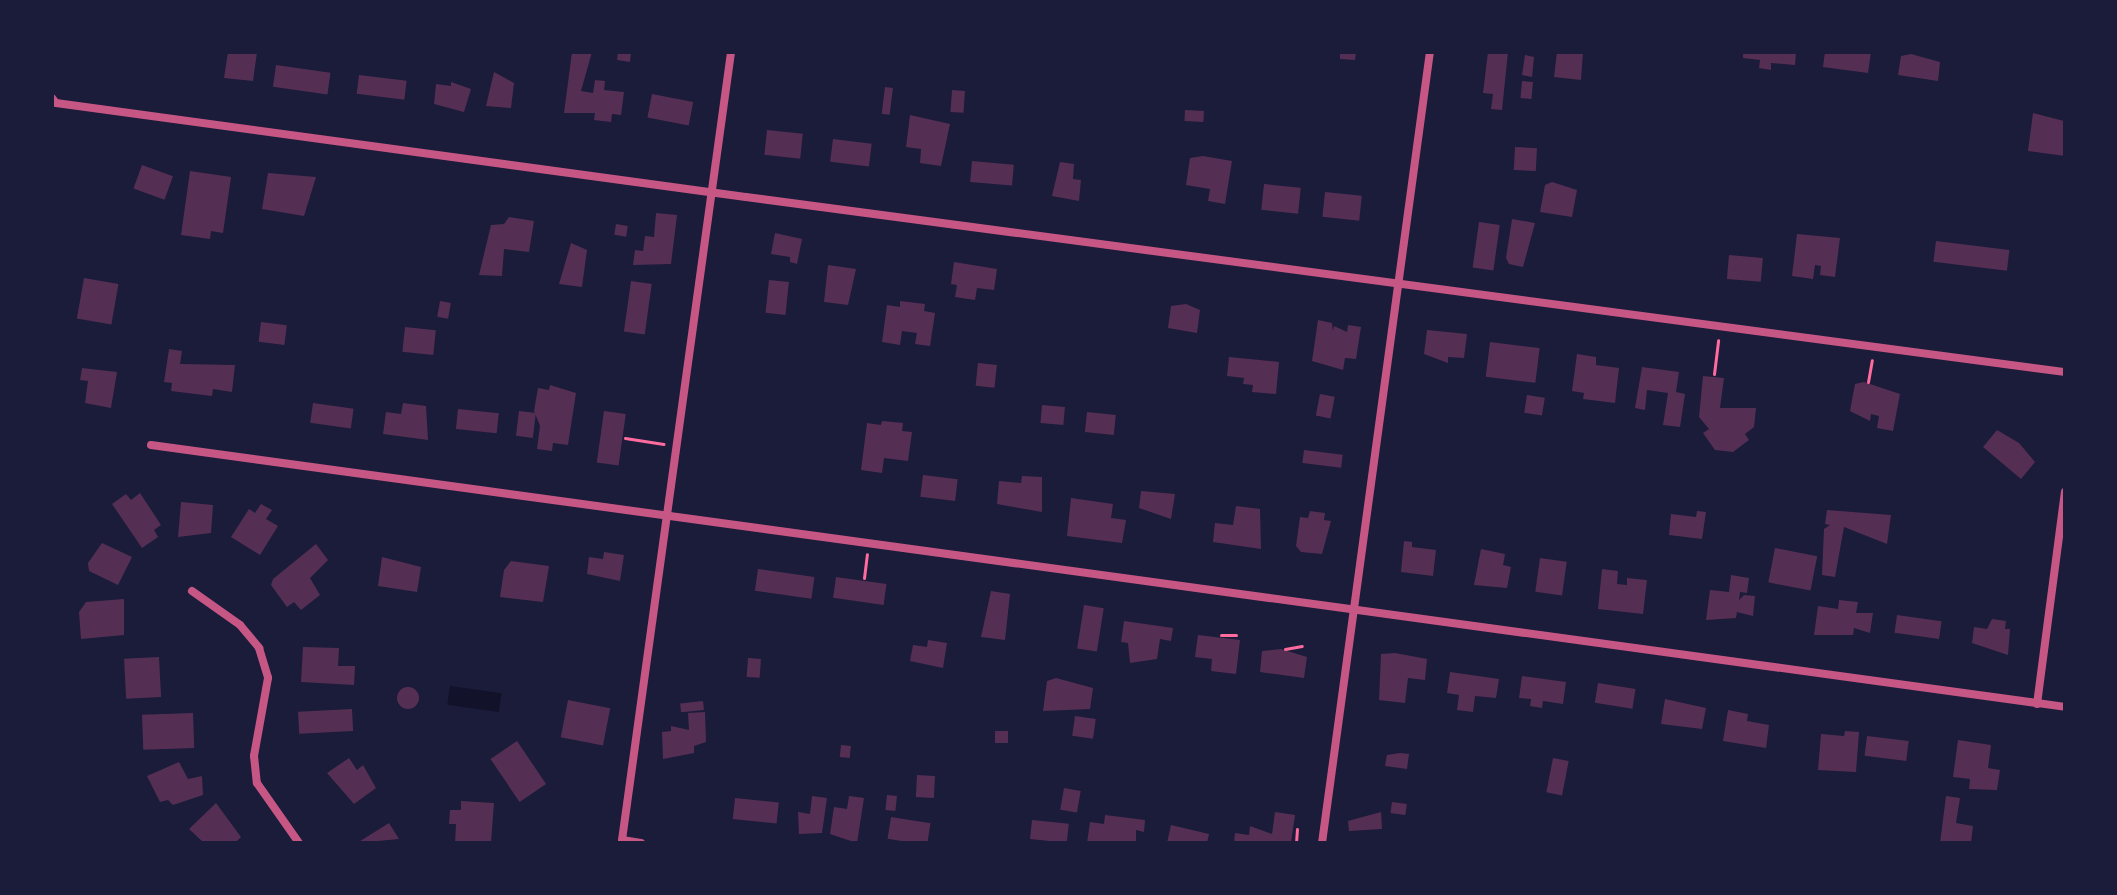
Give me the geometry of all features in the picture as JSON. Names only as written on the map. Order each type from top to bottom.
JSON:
[{"type":"street","points":[[641,843],[622,840],[731,52]]},
{"type":"street","points":[[1322,843],[1430,52]]},
{"type":"street","points":[[54,100],[1398,285],[2065,372]]},
{"type":"street","points":[[151,445],[2065,707]]},
{"type":"street","points":[[2037,704],[2065,492]]},
{"type":"street","points":[[192,591],[240,625],[259,648],[268,678],[254,756],[257,783],[299,843]]},
{"type":"path","points":[[1714,374],[1718,340]]},
{"type":"path","points":[[1868,382],[1872,360]]},
{"type":"path","points":[[625,438],[676,446]]},
{"type":"path","points":[[864,578],[868,543]]},
{"type":"path","points":[[1221,635],[1236,635]]},
{"type":"path","points":[[1285,649],[1302,646]]},
{"type":"path","points":[[1296,843],[1297,829]]},
{"type":"shaded area","points":[[450,686],[501,693],[499,712],[447,705]]},
{"type":"building","points":[[228,52],[257,52],[253,81],[224,78]]},
{"type":"building","points":[[572,52],[592,52],[581,91],[593,93],[595,80],[605,81],[604,90],[624,92],[621,115],[612,114],[611,122],[594,120],[595,113],[564,113]]},
{"type":"building","points":[[618,52],[631,52],[630,62],[617,60]]},
{"type":"building","points":[[1340,52],[1356,52],[1355,60],[1340,59]]},
{"type":"building","points":[[1488,52],[1508,52],[1502,110],[1491,109],[1493,94],[1483,93]]},
{"type":"building","points":[[1557,52],[1583,52],[1581,80],[1554,77]]},
{"type":"building","points":[[1743,52],[1796,52],[1795,65],[1771,63],[1771,70],[1759,68],[1760,60],[1743,58]]},
{"type":"building","points":[[1825,52],[1871,52],[1868,73],[1823,67]]},
{"type":"building","points":[[1911,54],[1940,62],[1938,81],[1898,75],[1901,56]]},
{"type":"building","points":[[1525,55],[1534,57],[1532,77],[1522,75]]},
{"type":"building","points":[[276,65],[330,73],[327,94],[273,87]]},
{"type":"building","points":[[494,72],[514,83],[511,108],[486,106]]},
{"type":"building","points":[[359,75],[407,81],[404,100],[357,94]]},
{"type":"building","points":[[1522,81],[1533,82],[1531,99],[1521,98]]},
{"type":"building","points":[[451,82],[471,89],[464,112],[434,104],[436,84],[451,86]]},
{"type":"building","points":[[885,87],[893,88],[890,115],[882,114]]},
{"type":"building","points":[[952,90],[965,91],[963,113],[950,112]]},
{"type":"building","points":[[652,94],[693,102],[689,126],[647,118]]},
{"type":"building","points":[[1185,110],[1204,111],[1203,122],[1184,121]]},
{"type":"building","points":[[2033,113],[2064,121],[2065,156],[2028,151]]},
{"type":"building","points":[[910,115],[950,124],[941,166],[920,163],[921,149],[906,147]]},
{"type":"building","points":[[767,130],[803,134],[800,159],[764,155]]},
{"type":"building","points":[[833,139],[872,144],[869,167],[830,162]]},
{"type":"building","points":[[1515,147],[1537,148],[1536,171],[1514,170]]},
{"type":"building","points":[[1203,156],[1232,161],[1225,204],[1208,201],[1210,189],[1186,185],[1190,158]]},
{"type":"building","points":[[972,161],[1014,165],[1012,186],[970,182]]},
{"type":"building","points":[[1060,162],[1074,164],[1073,179],[1081,180],[1079,201],[1052,196]]},
{"type":"building","points":[[142,165],[173,176],[164,200],[133,188]]},
{"type":"building","points":[[190,171],[231,177],[223,233],[211,231],[210,239],[181,235]]},
{"type":"building","points":[[268,173],[316,177],[304,216],[262,209]]},
{"type":"building","points":[[1552,182],[1577,190],[1572,217],[1540,212],[1545,185]]},
{"type":"building","points":[[1264,184],[1301,188],[1298,214],[1261,210]]},
{"type":"building","points":[[1325,192],[1362,196],[1359,221],[1322,217]]},
{"type":"building","points":[[656,213],[677,215],[671,264],[633,265],[635,250],[643,251],[645,236],[654,237]]},
{"type":"building","points":[[509,217],[534,221],[529,252],[504,249],[502,276],[479,275],[491,225],[504,224]]},
{"type":"building","points":[[1512,219],[1535,223],[1523,267],[1509,264],[1506,258]]},
{"type":"building","points":[[1479,222],[1500,225],[1493,270],[1473,268]]},
{"type":"building","points":[[616,224],[628,226],[626,237],[614,235]]},
{"type":"building","points":[[775,233],[802,239],[797,264],[790,262],[790,257],[771,254]]},
{"type":"building","points":[[1797,234],[1840,238],[1835,277],[1820,275],[1821,266],[1815,265],[1813,279],[1792,276]]},
{"type":"building","points":[[1936,241],[2009,250],[2007,271],[1933,262]]},
{"type":"building","points":[[571,243],[587,250],[582,287],[559,284]]},
{"type":"building","points":[[1729,255],[1763,258],[1761,282],[1727,279]]},
{"type":"building","points":[[954,262],[997,269],[994,290],[977,288],[975,300],[955,297],[957,285],[951,284]]},
{"type":"building","points":[[828,265],[856,269],[848,305],[824,302]]},
{"type":"building","points":[[84,278],[118,284],[111,324],[77,318]]},
{"type":"building","points":[[769,280],[789,282],[785,315],[766,313]]},
{"type":"building","points":[[631,281],[652,284],[645,334],[624,332]]},
{"type":"building","points":[[440,301],[451,303],[448,319],[437,317]]},
{"type":"building","points":[[900,301],[925,304],[924,311],[935,313],[930,346],[915,344],[917,333],[902,331],[900,345],[882,342],[887,305],[900,307]]},
{"type":"building","points":[[1186,304],[1200,310],[1197,333],[1168,328],[1171,306]]},
{"type":"building","points":[[1318,320],[1332,323],[1333,331],[1334,326],[1347,332],[1348,325],[1361,327],[1356,359],[1345,358],[1343,370],[1312,361]]},
{"type":"building","points":[[261,322],[287,325],[284,345],[259,342]]},
{"type":"building","points":[[405,327],[436,330],[433,355],[402,352]]},
{"type":"building","points":[[1427,330],[1467,334],[1464,358],[1448,357],[1448,363],[1424,354]]},
{"type":"building","points":[[1490,342],[1540,348],[1535,383],[1486,377]]},
{"type":"building","points":[[169,349],[182,351],[180,364],[235,365],[232,392],[213,389],[212,396],[171,391],[172,383],[164,382]]},
{"type":"building","points":[[1577,354],[1596,357],[1596,365],[1619,368],[1615,403],[1583,399],[1584,393],[1572,391]]},
{"type":"building","points":[[1229,357],[1279,362],[1276,394],[1252,392],[1253,385],[1243,384],[1244,378],[1227,376]]},
{"type":"building","points":[[978,363],[997,365],[994,388],[976,386]]},
{"type":"building","points":[[1642,367],[1679,372],[1676,392],[1685,394],[1680,427],[1663,425],[1668,393],[1647,390],[1645,410],[1635,408]]},
{"type":"building","points":[[82,368],[117,372],[111,408],[85,403],[88,381],[80,380]]},
{"type":"building","points":[[1703,376],[1724,378],[1720,408],[1756,408],[1754,427],[1745,434],[1749,440],[1733,452],[1715,450],[1703,433],[1709,429],[1699,417]]},
{"type":"building","points":[[1864,382],[1900,394],[1893,431],[1877,428],[1879,416],[1871,414],[1870,421],[1850,411],[1855,384]]},
{"type":"building","points":[[550,385],[576,393],[568,445],[553,443],[552,451],[537,449],[540,426],[534,411],[538,388],[549,390]]},
{"type":"building","points":[[1320,394],[1335,397],[1331,418],[1316,416]]},
{"type":"building","points":[[1527,395],[1545,398],[1542,416],[1524,413]]},
{"type":"building","points":[[313,403],[354,409],[351,429],[310,423]]},
{"type":"building","points":[[403,403],[426,406],[428,440],[383,434],[386,412],[401,414]]},
{"type":"building","points":[[1042,405],[1065,407],[1063,425],[1040,423]]},
{"type":"building","points":[[458,409],[499,413],[497,433],[456,429]]},
{"type":"building","points":[[519,411],[536,413],[533,438],[516,436]]},
{"type":"building","points":[[604,411],[626,414],[619,466],[597,462]]},
{"type":"building","points":[[1087,412],[1116,415],[1114,435],[1085,432]]},
{"type":"building","points":[[882,421],[903,423],[902,431],[912,432],[908,461],[884,458],[882,473],[861,470],[867,423],[881,425]]},
{"type":"building","points":[[1997,430],[2019,443],[2035,462],[2021,479],[1983,447]]},
{"type":"building","points":[[1304,450],[1343,455],[1341,468],[1302,463]]},
{"type":"building","points":[[923,475],[958,479],[955,501],[920,497]]},
{"type":"building","points":[[1022,476],[1042,477],[1042,512],[997,504],[999,481],[1021,483]]},
{"type":"building","points":[[1141,491],[1175,494],[1171,519],[1139,508]]},
{"type":"building","points":[[140,493],[161,525],[154,530],[158,537],[142,548],[112,504],[126,494],[131,500]]},
{"type":"building","points":[[1071,498],[1113,504],[1111,518],[1126,520],[1122,543],[1067,536]]},
{"type":"building","points":[[181,502],[213,505],[211,533],[178,537]]},
{"type":"building","points":[[261,504],[272,510],[266,519],[278,526],[260,555],[231,537],[249,509],[255,513]]},
{"type":"building","points":[[1236,506],[1260,509],[1261,549],[1213,542],[1215,523],[1233,525]]},
{"type":"building","points":[[1827,510],[1891,515],[1887,544],[1844,527],[1835,577],[1822,575],[1824,529],[1830,525],[1825,524]]},
{"type":"building","points":[[1310,511],[1325,513],[1324,520],[1331,521],[1322,554],[1301,552],[1296,546],[1300,517],[1308,518]]},
{"type":"building","points":[[1697,511],[1706,512],[1702,539],[1669,535],[1671,514],[1696,517]]},
{"type":"building","points":[[1404,541],[1412,542],[1412,547],[1436,550],[1433,576],[1401,572]]},
{"type":"building","points":[[102,543],[132,557],[118,585],[89,571],[88,563]]},
{"type":"building","points":[[316,544],[328,560],[310,578],[320,595],[301,610],[294,602],[287,607],[271,585],[273,579]]},
{"type":"building","points":[[1775,548],[1817,556],[1811,591],[1768,582]]},
{"type":"building","points":[[1481,549],[1505,554],[1503,565],[1511,567],[1507,588],[1474,585]]},
{"type":"building","points":[[604,552],[624,555],[620,581],[587,574],[589,557],[603,559]]},
{"type":"building","points":[[382,557],[421,567],[417,592],[378,586]]},
{"type":"building","points":[[1540,558],[1567,562],[1562,595],[1535,592]]},
{"type":"building","points":[[511,561],[549,566],[543,602],[500,597],[504,570]]},
{"type":"building","points":[[758,569],[814,577],[811,599],[755,591]]},
{"type":"building","points":[[1602,569],[1618,571],[1617,584],[1627,585],[1627,578],[1647,580],[1643,614],[1598,609]]},
{"type":"building","points":[[1731,575],[1749,578],[1747,593],[1740,592],[1739,600],[1744,595],[1755,596],[1753,616],[1737,612],[1736,618],[1706,620],[1710,590],[1729,592]]},
{"type":"building","points":[[836,577],[887,584],[884,605],[833,598]]},
{"type":"building","points":[[991,591],[1010,594],[1005,640],[981,637]]},
{"type":"building","points":[[124,599],[124,635],[81,639],[79,612],[86,602]]},
{"type":"building","points":[[1839,600],[1858,602],[1856,613],[1873,613],[1870,633],[1854,628],[1853,635],[1814,635],[1818,606],[1838,609]]},
{"type":"building","points":[[1084,605],[1104,608],[1097,652],[1077,648]]},
{"type":"building","points":[[1897,615],[1942,621],[1939,639],[1894,633]]},
{"type":"building","points":[[1992,619],[2006,621],[2005,629],[2010,629],[2008,655],[1972,643],[1974,627],[1987,629]]},
{"type":"building","points":[[1124,621],[1173,628],[1171,641],[1160,639],[1157,659],[1130,663],[1128,643],[1121,642]]},
{"type":"building","points":[[1198,635],[1240,640],[1236,674],[1211,671],[1212,659],[1195,657]]},
{"type":"building","points":[[928,640],[947,643],[943,668],[910,661],[913,645],[927,647]]},
{"type":"building","points":[[303,647],[339,648],[338,666],[355,666],[354,685],[301,682]]},
{"type":"building","points":[[1281,649],[1307,657],[1304,678],[1260,672],[1262,651]]},
{"type":"building","points":[[1395,653],[1427,659],[1425,680],[1408,678],[1405,703],[1379,700],[1381,654]]},
{"type":"building","points":[[159,657],[161,697],[126,699],[124,659]]},
{"type":"building","points":[[748,658],[761,659],[760,678],[747,677]]},
{"type":"building","points":[[1450,672],[1499,679],[1496,698],[1475,696],[1473,712],[1457,710],[1459,695],[1447,693]]},
{"type":"building","points":[[1522,676],[1566,682],[1563,704],[1543,701],[1542,708],[1530,706],[1531,699],[1519,698]]},
{"type":"building","points":[[1056,678],[1093,688],[1090,709],[1043,711],[1047,681]]},
{"type":"building","points":[[1598,683],[1636,689],[1632,709],[1595,703]]},
{"type":"building","points":[[408,687],[416,690],[419,698],[416,706],[408,709],[400,706],[397,698],[400,690]]},
{"type":"building","points":[[1665,699],[1706,708],[1702,729],[1661,724]]},
{"type":"building","points":[[568,700],[610,708],[603,746],[561,737]]},
{"type":"building","points":[[703,701],[704,710],[681,712],[680,703]]},
{"type":"building","points":[[352,709],[353,731],[299,734],[298,712]]},
{"type":"building","points":[[1728,710],[1748,714],[1747,721],[1769,725],[1766,748],[1723,741]]},
{"type":"building","points":[[705,712],[706,742],[694,746],[694,753],[663,759],[662,732],[671,731],[671,726],[689,730],[688,713]]},
{"type":"building","points":[[193,713],[194,748],[143,750],[142,715]]},
{"type":"building","points":[[1075,716],[1096,719],[1093,739],[1072,736]]},
{"type":"building","points":[[995,731],[1008,731],[1008,743],[995,743]]},
{"type":"building","points":[[1845,731],[1859,732],[1856,772],[1818,770],[1821,734],[1844,736]]},
{"type":"building","points":[[1867,736],[1909,741],[1906,761],[1865,756]]},
{"type":"building","points":[[1958,740],[1991,745],[1988,768],[2000,770],[1997,790],[1969,789],[1970,779],[1953,777]]},
{"type":"building","points":[[517,741],[546,784],[520,802],[490,759]]},
{"type":"building","points":[[841,745],[851,746],[850,758],[840,757]]},
{"type":"building","points":[[1409,754],[1407,769],[1385,766],[1387,755]]},
{"type":"building","points":[[349,758],[357,770],[363,765],[376,788],[354,804],[327,773]]},
{"type":"building","points":[[1553,758],[1569,761],[1562,795],[1546,792]]},
{"type":"building","points":[[179,762],[188,779],[202,776],[203,795],[173,805],[168,800],[160,802],[147,776]]},
{"type":"building","points":[[917,775],[935,776],[934,798],[916,797]]},
{"type":"building","points":[[1064,788],[1081,791],[1077,813],[1060,810]]},
{"type":"building","points":[[887,795],[897,796],[895,811],[885,810]]},
{"type":"building","points":[[812,796],[827,798],[822,833],[799,834],[798,812],[810,814]]},
{"type":"building","points":[[849,796],[864,798],[857,843],[830,834],[834,807],[847,809]]},
{"type":"building","points":[[1946,796],[1960,798],[1956,823],[1973,826],[1971,843],[1940,843]]},
{"type":"building","points":[[735,798],[779,803],[777,823],[733,819]]},
{"type":"building","points":[[461,801],[494,803],[491,843],[455,843],[456,824],[449,824],[450,810],[461,810]]},
{"type":"building","points":[[1392,802],[1407,804],[1405,815],[1390,813]]},
{"type":"building","points":[[216,803],[241,837],[235,843],[204,843],[189,829]]},
{"type":"building","points":[[1275,812],[1295,815],[1291,843],[1234,843],[1235,833],[1249,835],[1250,826],[1272,834]]},
{"type":"building","points":[[1381,812],[1382,829],[1349,831],[1348,821]]},
{"type":"building","points":[[1105,815],[1145,820],[1144,832],[1136,830],[1136,843],[1087,843],[1090,822],[1104,824]]},
{"type":"building","points":[[891,817],[931,823],[927,843],[888,839]]},
{"type":"building","points":[[1032,820],[1069,824],[1067,843],[1030,839]]},
{"type":"building","points":[[389,823],[399,839],[357,843]]},
{"type":"building","points":[[1171,825],[1209,834],[1207,843],[1167,843]]}]
